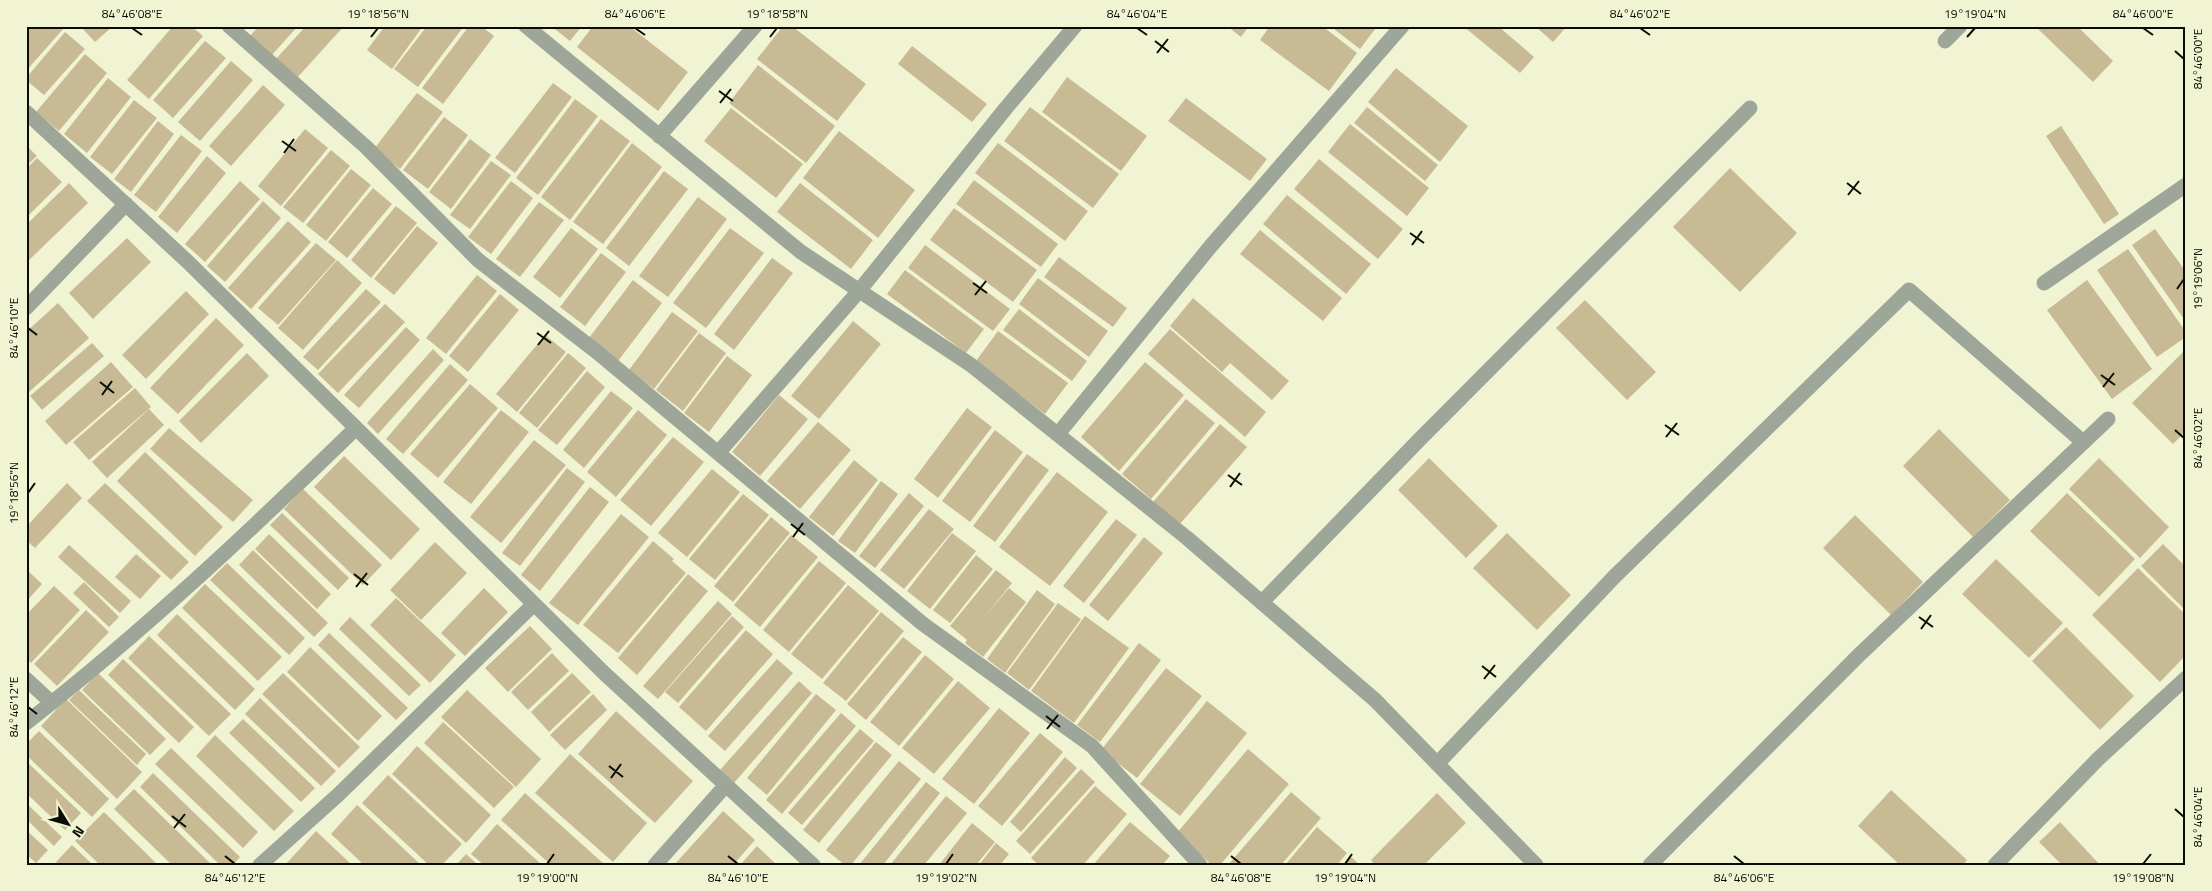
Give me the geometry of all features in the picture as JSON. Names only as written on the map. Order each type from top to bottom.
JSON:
[{"type":"street","points":[[229,26],[366,148],[478,260],[589,346],[719,452],[923,624],[1092,746],[1200,865]]},
{"type":"street","points":[[526,26],[802,252],[971,365],[1186,538],[1374,700],[1536,865]]},
{"type":"street","points":[[659,136],[755,26]]},
{"type":"street","points":[[719,452],[859,291],[1006,108],[1075,26]]},
{"type":"street","points":[[1058,434],[1210,247],[1402,26]]},
{"type":"street","points":[[1945,41],[1960,26]]},
{"type":"street","points":[[1262,602],[1428,431],[1750,108]]},
{"type":"street","points":[[26,112],[188,262],[605,674],[813,865]]},
{"type":"street","points":[[2044,283],[2186,185]]},
{"type":"street","points":[[26,308],[126,204]]},
{"type":"street","points":[[1437,764],[1614,577],[1909,290],[2083,442]]},
{"type":"street","points":[[1650,865],[1858,656],[2108,419]]},
{"type":"street","points":[[26,723],[141,629],[276,506],[356,428]]},
{"type":"street","points":[[260,865],[338,795],[534,604]]},
{"type":"street","points":[[1995,865],[2098,759],[2186,678]]},
{"type":"street","points":[[26,679],[52,703]]},
{"type":"street","points":[[655,865],[726,785]]},
{"type":"building","points":[[26,26],[61,26],[64,28],[26,71]]},
{"type":"building","points":[[80,26],[113,26],[95,42]]},
{"type":"building","points":[[173,26],[191,26],[203,36],[149,99],[127,80]]},
{"type":"building","points":[[259,26],[298,26],[271,56],[249,37]]},
{"type":"building","points":[[306,26],[344,26],[296,79],[275,60]]},
{"type":"building","points":[[385,26],[423,26],[392,69],[367,50]]},
{"type":"building","points":[[427,26],[464,26],[418,87],[394,69]]},
{"type":"building","points":[[469,26],[481,26],[494,36],[443,104],[422,88]]},
{"type":"building","points":[[551,26],[582,26],[570,41]]},
{"type":"building","points":[[593,26],[629,26],[688,72],[658,111],[577,47]]},
{"type":"building","points":[[783,26],[792,26],[866,84],[837,121],[757,59]]},
{"type":"building","points":[[1227,26],[1249,26],[1241,37]]},
{"type":"building","points":[[1270,26],[1322,26],[1357,53],[1329,91],[1260,40]]},
{"type":"building","points":[[1330,26],[1371,26],[1375,29],[1360,49]]},
{"type":"building","points":[[1463,26],[1498,26],[1534,57],[1520,73]]},
{"type":"building","points":[[1535,26],[1567,26],[1553,42]]},
{"type":"building","points":[[2035,26],[2077,26],[2113,61],[2093,82]]},
{"type":"building","points":[[65,32],[85,49],[44,95],[26,78]]},
{"type":"building","points":[[205,41],[226,58],[173,118],[153,100]]},
{"type":"building","points":[[912,46],[987,104],[972,122],[898,64]]},
{"type":"building","points":[[85,54],[107,73],[59,131],[36,112]]},
{"type":"building","points":[[231,61],[253,80],[200,141],[178,122]]},
{"type":"building","points":[[758,65],[835,126],[806,163],[729,103]]},
{"type":"building","points":[[1396,68],[1468,126],[1440,162],[1368,102]]},
{"type":"building","points":[[1067,77],[1147,136],[1121,171],[1042,112]]},
{"type":"building","points":[[108,78],[131,97],[87,153],[64,134]]},
{"type":"building","points":[[553,83],[572,97],[515,173],[495,158]]},
{"type":"building","points":[[263,85],[285,105],[231,166],[209,146]]},
{"type":"building","points":[[417,93],[443,112],[400,169],[374,149]]},
{"type":"building","points":[[1186,98],[1267,159],[1250,181],[1168,121]]},
{"type":"building","points":[[575,99],[598,116],[538,195],[516,178]]},
{"type":"building","points":[[134,100],[157,118],[112,174],[90,157]]},
{"type":"building","points":[[1030,107],[1119,174],[1093,208],[1004,141]]},
{"type":"building","points":[[1367,107],[1438,165],[1425,181],[1354,123]]},
{"type":"building","points":[[731,108],[803,164],[776,198],[704,141]]},
{"type":"building","points":[[444,117],[468,135],[428,189],[403,170]]},
{"type":"building","points":[[601,119],[630,141],[570,220],[541,197]]},
{"type":"building","points":[[158,121],[174,134],[131,192],[114,179]]},
{"type":"building","points":[[1350,124],[1429,188],[1407,216],[1328,152]]},
{"type":"building","points":[[2061,126],[2119,214],[2104,224],[2046,136]]},
{"type":"building","points":[[305,129],[328,148],[281,206],[258,186]]},
{"type":"building","points":[[839,131],[915,190],[878,238],[803,178]]},
{"type":"building","points":[[181,135],[202,151],[156,212],[134,195]]},
{"type":"building","points":[[470,139],[491,155],[451,209],[429,192]]},
{"type":"building","points":[[632,143],[662,167],[603,244],[573,222]]},
{"type":"building","points":[[998,143],[1088,211],[1065,241],[975,173]]},
{"type":"building","points":[[26,145],[37,156],[26,166]]},
{"type":"building","points":[[331,150],[350,166],[303,223],[283,207]]},
{"type":"building","points":[[207,156],[226,173],[177,233],[158,217]]},
{"type":"building","points":[[37,158],[62,182],[26,218],[26,169]]},
{"type":"building","points":[[1319,159],[1403,229],[1378,259],[1294,189]]},
{"type":"building","points":[[491,161],[511,175],[470,229],[450,215]]},
{"type":"building","points":[[1730,168],[1797,233],[1740,292],[1673,227]]},
{"type":"building","points":[[351,169],[371,185],[326,241],[306,225]]},
{"type":"building","points":[[664,171],[688,189],[629,266],[606,248]]},
{"type":"building","points":[[974,180],[1058,244],[1041,267],[956,204]]},
{"type":"building","points":[[240,181],[260,199],[205,262],[185,244]]},
{"type":"building","points":[[511,181],[533,198],[491,254],[468,237]]},
{"type":"building","points":[[69,183],[88,203],[26,263],[26,225]]},
{"type":"building","points":[[800,183],[873,240],[851,269],[777,212]]},
{"type":"building","points":[[373,188],[392,204],[347,258],[328,242]]},
{"type":"building","points":[[1287,195],[1371,264],[1346,294],[1263,224]]},
{"type":"building","points":[[698,197],[727,219],[668,297],[639,276]]},
{"type":"building","points":[[263,201],[281,218],[225,282],[207,266]]},
{"type":"building","points":[[539,202],[564,220],[520,277],[496,259]]},
{"type":"building","points":[[396,206],[417,223],[371,278],[351,260]]},
{"type":"building","points":[[954,208],[1037,270],[1013,302],[930,240]]},
{"type":"building","points":[[288,221],[311,242],[251,309],[228,288]]},
{"type":"building","points":[[417,226],[438,243],[394,295],[374,279]]},
{"type":"building","points":[[571,228],[598,249],[560,298],[533,277]]},
{"type":"building","points":[[730,228],[764,253],[706,328],[673,303]]},
{"type":"building","points":[[2155,229],[2186,272],[2186,322],[2132,245]]},
{"type":"building","points":[[1260,230],[1342,298],[1323,321],[1240,254]]},
{"type":"building","points":[[127,238],[151,262],[93,319],[69,293]]},
{"type":"building","points":[[316,243],[336,260],[278,325],[258,308]]},
{"type":"building","points":[[925,245],[1010,309],[993,331],[908,268]]},
{"type":"building","points":[[2128,249],[2186,332],[2186,337],[2157,357],[2097,270]]},
{"type":"building","points":[[601,253],[626,272],[585,326],[560,307]]},
{"type":"building","points":[[1059,257],[1127,308],[1113,327],[1044,277]]},
{"type":"building","points":[[772,258],[793,273],[734,350],[714,334]]},
{"type":"building","points":[[337,260],[362,283],[303,350],[278,328]]},
{"type":"building","points":[[905,270],[984,329],[966,353],[887,294]]},
{"type":"building","points":[[477,275],[497,291],[446,354],[426,338]]},
{"type":"building","points":[[1038,278],[1108,331],[1089,357],[1019,304]]},
{"type":"building","points":[[633,280],[662,303],[618,361],[589,338]]},
{"type":"building","points":[[2087,280],[2152,369],[2112,399],[2047,310]]},
{"type":"building","points":[[366,289],[381,302],[318,370],[303,357]]},
{"type":"building","points":[[186,291],[209,314],[146,379],[122,355]]},
{"type":"building","points":[[500,294],[519,310],[468,372],[449,356]]},
{"type":"building","points":[[1193,298],[1289,381],[1272,400],[1230,363],[1222,372],[1170,326]]},
{"type":"building","points":[[1585,300],[1656,372],[1627,400],[1556,328]]},
{"type":"building","points":[[58,303],[89,338],[28,393],[26,332]]},
{"type":"building","points":[[385,304],[405,322],[338,393],[318,374]]},
{"type":"building","points":[[1019,309],[1087,361],[1072,381],[1003,330]]},
{"type":"building","points":[[672,312],[698,331],[654,389],[629,370]]},
{"type":"building","points":[[216,318],[244,345],[178,414],[150,388]]},
{"type":"building","points":[[853,321],[881,344],[819,419],[791,396]]},
{"type":"building","points":[[406,327],[420,340],[359,408],[344,395]]},
{"type":"building","points":[[1170,329],[1266,412],[1245,437],[1148,354]]},
{"type":"building","points":[[998,331],[1068,383],[1045,414],[976,361]]},
{"type":"building","points":[[699,333],[726,353],[683,411],[656,390]]},
{"type":"building","points":[[545,335],[566,352],[517,412],[496,394]]},
{"type":"building","points":[[92,343],[104,356],[42,410],[30,396]]},
{"type":"building","points":[[433,349],[444,360],[378,434],[367,423]]},
{"type":"building","points":[[2186,349],[2186,431],[2173,444],[2132,403]]},
{"type":"building","points":[[247,353],[269,376],[201,443],[179,421]]},
{"type":"building","points":[[568,353],[586,368],[537,428],[519,413]]},
{"type":"building","points":[[727,356],[752,375],[709,432],[684,413]]},
{"type":"building","points":[[111,362],[133,387],[66,445],[45,421]]},
{"type":"building","points":[[1145,362],[1184,395],[1119,471],[1081,437]]},
{"type":"building","points":[[450,364],[468,380],[403,454],[386,439]]},
{"type":"building","points":[[587,371],[605,387],[557,445],[538,430]]},
{"type":"building","points":[[470,384],[498,408],[438,478],[410,454]]},
{"type":"building","points":[[135,388],[151,407],[89,460],[73,442]]},
{"type":"building","points":[[611,391],[633,408],[584,468],[563,450]]},
{"type":"building","points":[[779,395],[808,419],[760,476],[732,452]]},
{"type":"building","points":[[1186,399],[1215,423],[1151,499],[1122,474]]},
{"type":"building","points":[[967,408],[992,427],[938,498],[914,479]]},
{"type":"building","points":[[149,409],[164,425],[107,478],[92,462]]},
{"type":"building","points":[[501,410],[529,432],[471,504],[443,482]]},
{"type":"building","points":[[638,410],[667,435],[616,497],[587,472]]},
{"type":"building","points":[[818,422],[851,450],[800,509],[767,481]]},
{"type":"building","points":[[1220,424],[1247,447],[1179,525],[1153,502]]},
{"type":"building","points":[[169,428],[253,500],[233,522],[150,449]]},
{"type":"building","points":[[1939,429],[2010,500],[1973,537],[1903,466]]},
{"type":"building","points":[[995,430],[1023,452],[970,522],[942,501]]},
{"type":"building","points":[[673,437],[704,462],[651,526],[620,500]]},
{"type":"building","points":[[534,440],[566,465],[501,543],[470,517]]},
{"type":"building","points":[[145,452],[223,527],[195,556],[117,481]]},
{"type":"building","points":[[1027,454],[1049,470],[995,542],[973,526]]},
{"type":"building","points":[[344,456],[420,529],[391,560],[314,487]]},
{"type":"building","points":[[1429,458],[1498,526],[1466,558],[1398,490]]},
{"type":"building","points":[[2099,458],[2169,527],[2140,558],[2069,489]]},
{"type":"building","points":[[854,460],[878,480],[833,536],[809,517]]},
{"type":"building","points":[[567,468],[585,482],[520,566],[502,553]]},
{"type":"building","points":[[712,469],[740,492],[687,557],[658,533]]},
{"type":"building","points":[[1057,472],[1108,512],[1050,586],[999,547]]},
{"type":"building","points":[[881,481],[898,494],[855,553],[838,541]]},
{"type":"building","points":[[67,483],[82,498],[35,548],[26,540],[26,527]]},
{"type":"building","points":[[105,483],[189,562],[171,580],[87,501]]},
{"type":"building","points":[[590,487],[609,502],[540,591],[521,575]]},
{"type":"building","points":[[303,489],[382,565],[363,585],[284,509]]},
{"type":"building","points":[[909,493],[924,506],[875,568],[859,556]]},
{"type":"building","points":[[2067,493],[2135,559],[2099,597],[2030,531]]},
{"type":"building","points":[[743,494],[769,515],[715,580],[689,559]]},
{"type":"building","points":[[929,509],[954,529],[904,589],[880,570]]},
{"type":"building","points":[[282,513],[349,578],[338,590],[270,525]]},
{"type":"building","points":[[621,514],[649,537],[578,625],[549,603]]},
{"type":"building","points":[[1855,515],[1923,582],[1891,615],[1823,548]]},
{"type":"building","points":[[771,517],[790,533],[733,602],[714,586]]},
{"type":"building","points":[[1116,519],[1137,535],[1084,603],[1063,586]]},
{"type":"building","points":[[952,533],[976,551],[930,609],[907,591]]},
{"type":"building","points":[[1507,533],[1571,595],[1537,630],[1473,568]]},
{"type":"building","points":[[269,534],[331,594],[317,609],[255,549]]},
{"type":"building","points":[[791,535],[818,557],[760,627],[734,605]]},
{"type":"building","points":[[1144,537],[1163,553],[1108,621],[1089,605]]},
{"type":"building","points":[[653,541],[674,559],[672,561],[686,573],[618,653],[583,625]]},
{"type":"building","points":[[435,542],[467,573],[421,620],[390,590]]},
{"type":"building","points":[[2163,544],[2186,567],[2186,611],[2141,566]]},
{"type":"building","points":[[69,545],[131,601],[120,613],[58,557]]},
{"type":"building","points":[[253,550],[328,623],[314,637],[239,565]]},
{"type":"building","points":[[136,554],[161,576],[140,599],[115,577]]},
{"type":"building","points":[[976,555],[993,569],[950,623],[933,610]]},
{"type":"building","points":[[1996,559],[2063,623],[2029,658],[1962,594]]},
{"type":"building","points":[[819,561],[846,583],[789,652],[763,630]]},
{"type":"building","points":[[227,563],[305,638],[289,655],[210,580]]},
{"type":"building","points":[[2138,568],[2186,615],[2186,655],[2160,682],[2092,615]]},
{"type":"building","points":[[26,569],[42,584],[26,602]]},
{"type":"building","points":[[996,570],[1012,583],[985,616],[1009,588],[1026,602],[983,657],[965,643],[967,640],[950,626]]},
{"type":"building","points":[[688,574],[708,591],[637,675],[618,658]]},
{"type":"building","points":[[84,582],[119,617],[109,627],[73,593]]},
{"type":"building","points":[[205,584],[282,657],[258,681],[182,608]]},
{"type":"building","points":[[848,585],[879,611],[822,679],[791,654]]},
{"type":"building","points":[[54,586],[80,610],[31,663],[26,659],[26,615]]},
{"type":"building","points":[[484,588],[508,612],[465,656],[441,633]]},
{"type":"building","points":[[1037,590],[1055,604],[1005,673],[987,659]]},
{"type":"building","points":[[396,598],[456,655],[430,683],[370,625]]},
{"type":"building","points":[[718,601],[732,614],[658,699],[643,686]]},
{"type":"building","points":[[1058,603],[1081,619],[1029,690],[1007,673]]},
{"type":"building","points":[[86,610],[109,632],[57,686],[34,664]]},
{"type":"building","points":[[881,612],[904,631],[846,701],[823,683]]},
{"type":"building","points":[[177,614],[255,689],[235,710],[157,635]]},
{"type":"building","points":[[732,616],[744,627],[678,703],[665,692]]},
{"type":"building","points":[[1085,616],[1129,648],[1074,723],[1031,691]]},
{"type":"building","points":[[350,617],[421,685],[409,696],[339,629]]},
{"type":"building","points":[[530,626],[552,649],[508,692],[485,668]]},
{"type":"building","points":[[2066,627],[2134,696],[2100,730],[2032,661]]},
{"type":"building","points":[[746,630],[773,654],[706,731],[679,707]]},
{"type":"building","points":[[329,633],[408,708],[396,720],[318,645]]},
{"type":"building","points":[[149,636],[231,714],[209,736],[128,658]]},
{"type":"building","points":[[903,637],[922,652],[866,720],[847,704]]},
{"type":"building","points":[[1139,643],[1161,660],[1100,742],[1077,725]]},
{"type":"building","points":[[310,647],[382,716],[358,741],[287,672]]},
{"type":"building","points":[[552,653],[569,671],[528,710],[511,692]]},
{"type":"building","points":[[925,655],[954,679],[899,746],[870,722]]},
{"type":"building","points":[[123,659],[194,727],[179,743],[108,675]]},
{"type":"building","points":[[777,659],[793,673],[725,751],[708,736]]},
{"type":"building","points":[[1166,668],[1202,696],[1137,778],[1101,750]]},
{"type":"building","points":[[98,673],[166,739],[150,755],[82,690]]},
{"type":"building","points":[[283,673],[360,747],[339,768],[262,694]]},
{"type":"building","points":[[572,673],[591,692],[549,732],[531,712]]},
{"type":"building","points":[[799,681],[812,693],[734,783],[720,770]]},
{"type":"building","points":[[958,681],[990,708],[934,774],[902,748]]},
{"type":"building","points":[[79,690],[146,754],[137,765],[69,700]]},
{"type":"building","points":[[467,690],[541,759],[516,787],[441,717]]},
{"type":"building","points":[[593,694],[607,710],[565,750],[550,735]]},
{"type":"building","points":[[816,694],[836,710],[767,795],[747,778]]},
{"type":"building","points":[[260,698],[336,771],[321,786],[245,714]]},
{"type":"building","points":[[66,699],[142,772],[117,799],[41,726]]},
{"type":"building","points":[[1207,701],[1247,733],[1180,816],[1140,784]]},
{"type":"building","points":[[999,708],[1030,733],[974,804],[942,779]]},
{"type":"building","points":[[616,711],[693,781],[655,823],[578,754]]},
{"type":"building","points":[[841,713],[856,726],[782,814],[766,800]]},
{"type":"building","points":[[243,719],[315,788],[301,802],[229,733]]},
{"type":"building","points":[[443,722],[514,787],[494,808],[424,743]]},
{"type":"building","points":[[860,729],[874,741],[802,825],[788,813]]},
{"type":"building","points":[[39,731],[109,799],[92,817],[26,755],[26,744]]},
{"type":"building","points":[[1040,733],[1063,752],[1002,826],[978,806]]},
{"type":"building","points":[[215,735],[294,811],[274,831],[196,756]]},
{"type":"building","points":[[876,742],[892,755],[819,843],[803,830]]},
{"type":"building","points":[[417,746],[491,815],[466,843],[392,774]]},
{"type":"building","points":[[171,748],[258,832],[243,848],[155,764]]},
{"type":"building","points":[[1248,749],[1289,784],[1220,865],[1212,865],[1176,834]]},
{"type":"building","points":[[570,754],[647,823],[613,862],[535,793]]},
{"type":"building","points":[[1065,757],[1077,768],[1021,832],[1010,822]]},
{"type":"building","points":[[26,761],[81,813],[65,830],[26,793]]},
{"type":"building","points":[[899,761],[921,779],[851,865],[845,865],[826,850]]},
{"type":"building","points":[[1081,769],[1095,782],[1030,854],[1016,841]]},
{"type":"building","points":[[153,773],[240,857],[233,865],[220,865],[140,787]]},
{"type":"building","points":[[388,775],[462,844],[442,865],[429,865],[362,803]]},
{"type":"building","points":[[926,782],[940,793],[883,865],[859,865]]},
{"type":"building","points":[[1095,786],[1127,814],[1083,865],[1039,865],[1031,858]]},
{"type":"building","points":[[134,789],[212,865],[172,865],[114,809]]},
{"type":"building","points":[[1891,790],[1967,860],[1963,865],[1900,865],[1858,826]]},
{"type":"building","points":[[1291,792],[1321,818],[1281,865],[1228,865]]},
{"type":"building","points":[[525,793],[605,865],[551,865],[501,820]]},
{"type":"building","points":[[1437,793],[1466,823],[1424,865],[1375,865],[1371,860]]},
{"type":"building","points":[[946,796],[967,813],[924,865],[890,865]]},
{"type":"building","points":[[26,803],[62,837],[54,846],[26,819]]},
{"type":"building","points":[[357,805],[421,865],[364,865],[331,834]]},
{"type":"building","points":[[723,811],[755,840],[733,865],[674,865]]},
{"type":"building","points":[[104,812],[158,865],[100,865],[75,841]]},
{"type":"building","points":[[1130,822],[1170,856],[1162,865],[1093,865]]},
{"type":"building","points":[[2060,822],[2100,865],[2062,865],[2039,842]]},
{"type":"building","points":[[972,823],[995,842],[976,865],[939,865]]},
{"type":"building","points":[[497,824],[542,865],[484,865],[471,854]]},
{"type":"building","points":[[1317,827],[1347,853],[1337,865],[1285,865]]},
{"type":"building","points":[[26,830],[48,850],[36,863],[26,854]]},
{"type":"building","points":[[316,831],[352,865],[287,865]]},
{"type":"building","points":[[996,843],[1009,854],[1000,865],[979,865]]},
{"type":"building","points":[[72,845],[93,865],[60,865],[56,862]]},
{"type":"building","points":[[757,846],[777,865],[740,865]]},
{"type":"building","points":[[466,854],[478,865],[456,865]]},
{"type":"building","points":[[1350,856],[1360,865],[1343,865]]}]
